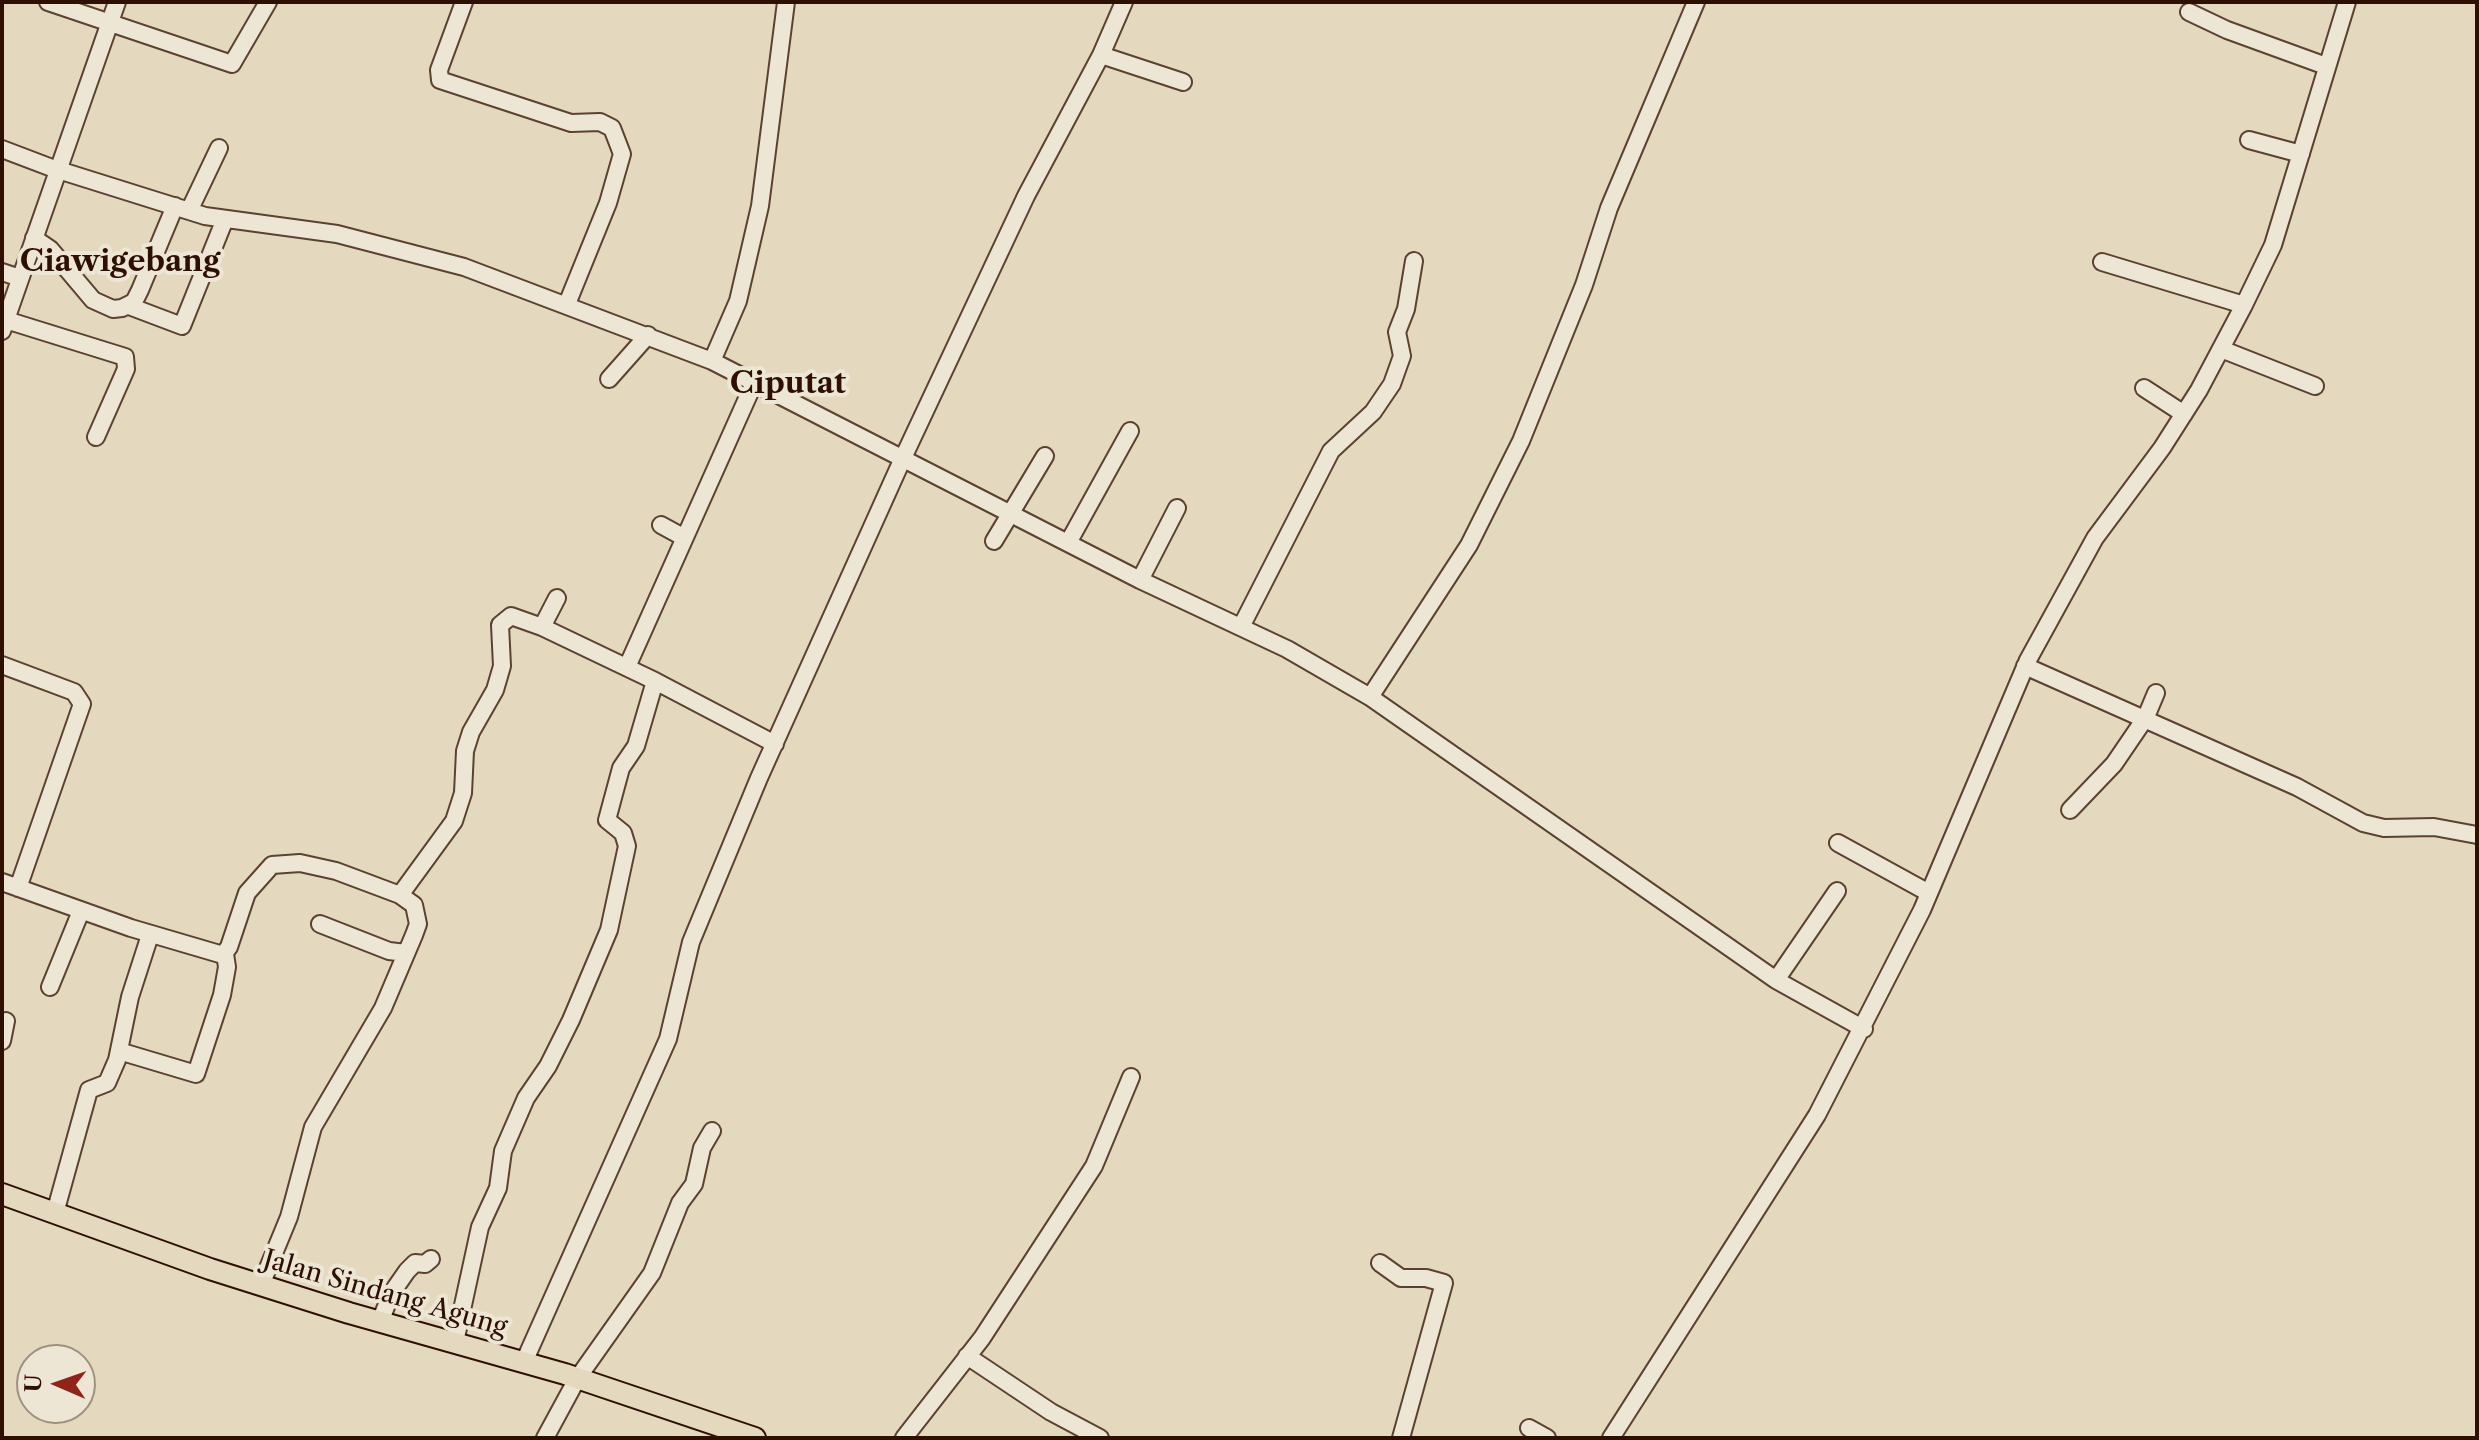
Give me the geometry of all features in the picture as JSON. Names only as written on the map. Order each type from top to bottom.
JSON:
[{"type":"main road","name":"Jalan Sindang Agung","points":[[2,1194],[261,1285],[524,1362],[755,1438]]},
{"type":"street","points":[[48,2],[232,64],[268,2]]},
{"type":"street","points":[[96,437],[126,369],[125,357],[4,326],[117,2]]},
{"type":"street","points":[[464,2],[439,70],[440,80],[571,123],[600,122],[612,128],[622,154],[608,203],[554,299]]},
{"type":"street","points":[[712,361],[738,301],[760,206],[786,2]]},
{"type":"street","points":[[524,1362],[668,1039],[691,942],[775,744],[903,458],[1026,196],[1101,55],[1124,2]]},
{"type":"street","points":[[1370,697],[1469,545],[1521,441],[1584,285],[1609,208],[1696,2]]},
{"type":"street","points":[[1611,1438],[1817,1115],[1864,1029],[1929,893],[2025,666],[2095,538],[2184,414],[2244,305],[2273,245],[2347,2]]},
{"type":"street","points":[[2189,12],[2237,34],[2326,66]]},
{"type":"street","points":[[1101,55],[1183,82]]},
{"type":"street","points":[[2249,140],[2301,154]]},
{"type":"street","points":[[129,306],[182,208],[219,148]]},
{"type":"street","points":[[2,149],[57,170],[225,219],[337,234],[464,267],[712,361],[1140,580],[1242,625],[1370,697],[1776,980],[1864,1029]]},
{"type":"street","points":[[34,238],[50,249],[93,300],[113,309],[129,306],[182,326],[225,219]]},
{"type":"street","points":[[1242,625],[1331,451],[1373,412],[1392,384],[1402,356],[1397,332],[1406,309],[1414,261]]},
{"type":"street","points":[[2102,262],[2244,305]]},
{"type":"street","points":[[2,272],[20,278]]},
{"type":"street","points":[[609,379],[648,335]]},
{"type":"street","points":[[2221,349],[2315,386]]},
{"type":"street","points":[[627,667],[754,383]]},
{"type":"street","points":[[2144,388],[2184,414]]},
{"type":"street","points":[[1068,543],[1130,431]]},
{"type":"street","points":[[994,541],[1045,456]]},
{"type":"street","points":[[1140,580],[1177,508]]},
{"type":"street","points":[[661,525],[683,537]]},
{"type":"street","points":[[542,627],[557,598]]},
{"type":"street","points":[[400,895],[454,821],[463,793],[465,751],[471,732],[495,690],[502,666],[500,625],[503,619],[511,616],[542,627],[655,681],[775,744]]},
{"type":"street","points":[[2,665],[74,692],[82,704],[10,885],[150,935],[225,954]]},
{"type":"street","points":[[2025,666],[2146,717],[2297,787],[2372,827],[2434,827],[2477,835]]},
{"type":"street","points":[[455,1342],[480,1227],[498,1188],[503,1151],[526,1098],[548,1066],[571,1020],[609,930],[627,846],[623,833],[607,820],[621,768],[636,746],[655,681]]},
{"type":"street","points":[[2070,810],[2114,764],[2146,717],[2156,693]]},
{"type":"street","points":[[1838,843],[1929,893]]},
{"type":"street","points":[[119,1051],[196,1074],[222,995],[227,967],[225,954],[247,893],[272,865],[300,863],[336,871],[412,902],[418,920],[406,953],[383,1008],[313,1127],[289,1217],[261,1285]]},
{"type":"street","points":[[1776,980],[1837,891]]},
{"type":"street","points":[[50,987],[81,911]]},
{"type":"street","points":[[320,924],[389,951],[406,953]]},
{"type":"street","points":[[55,1213],[89,1090],[92,1086],[107,1083],[119,1051],[130,997],[150,935]]},
{"type":"street","points":[[2,1041],[6,1021]]},
{"type":"street","points":[[904,1438],[967,1356],[1094,1166],[1131,1077]]},
{"type":"street","points":[[545,1438],[577,1379],[652,1273],[680,1203],[694,1184],[702,1148],[712,1131]]},
{"type":"street","points":[[380,1322],[391,1294],[402,1284],[407,1271],[416,1263],[425,1264],[431,1259]]},
{"type":"street","points":[[1380,1263],[1401,1278],[1426,1278],[1444,1283],[1401,1438]]},
{"type":"street","points":[[967,1356],[1051,1412],[1100,1438]]},
{"type":"street","points":[[1529,1428],[1547,1438]]},
{"type":"district","name":"Ciawigebang","points":[[120,262]]},
{"type":"district","name":"Ciputat","points":[[788,384]]}]
